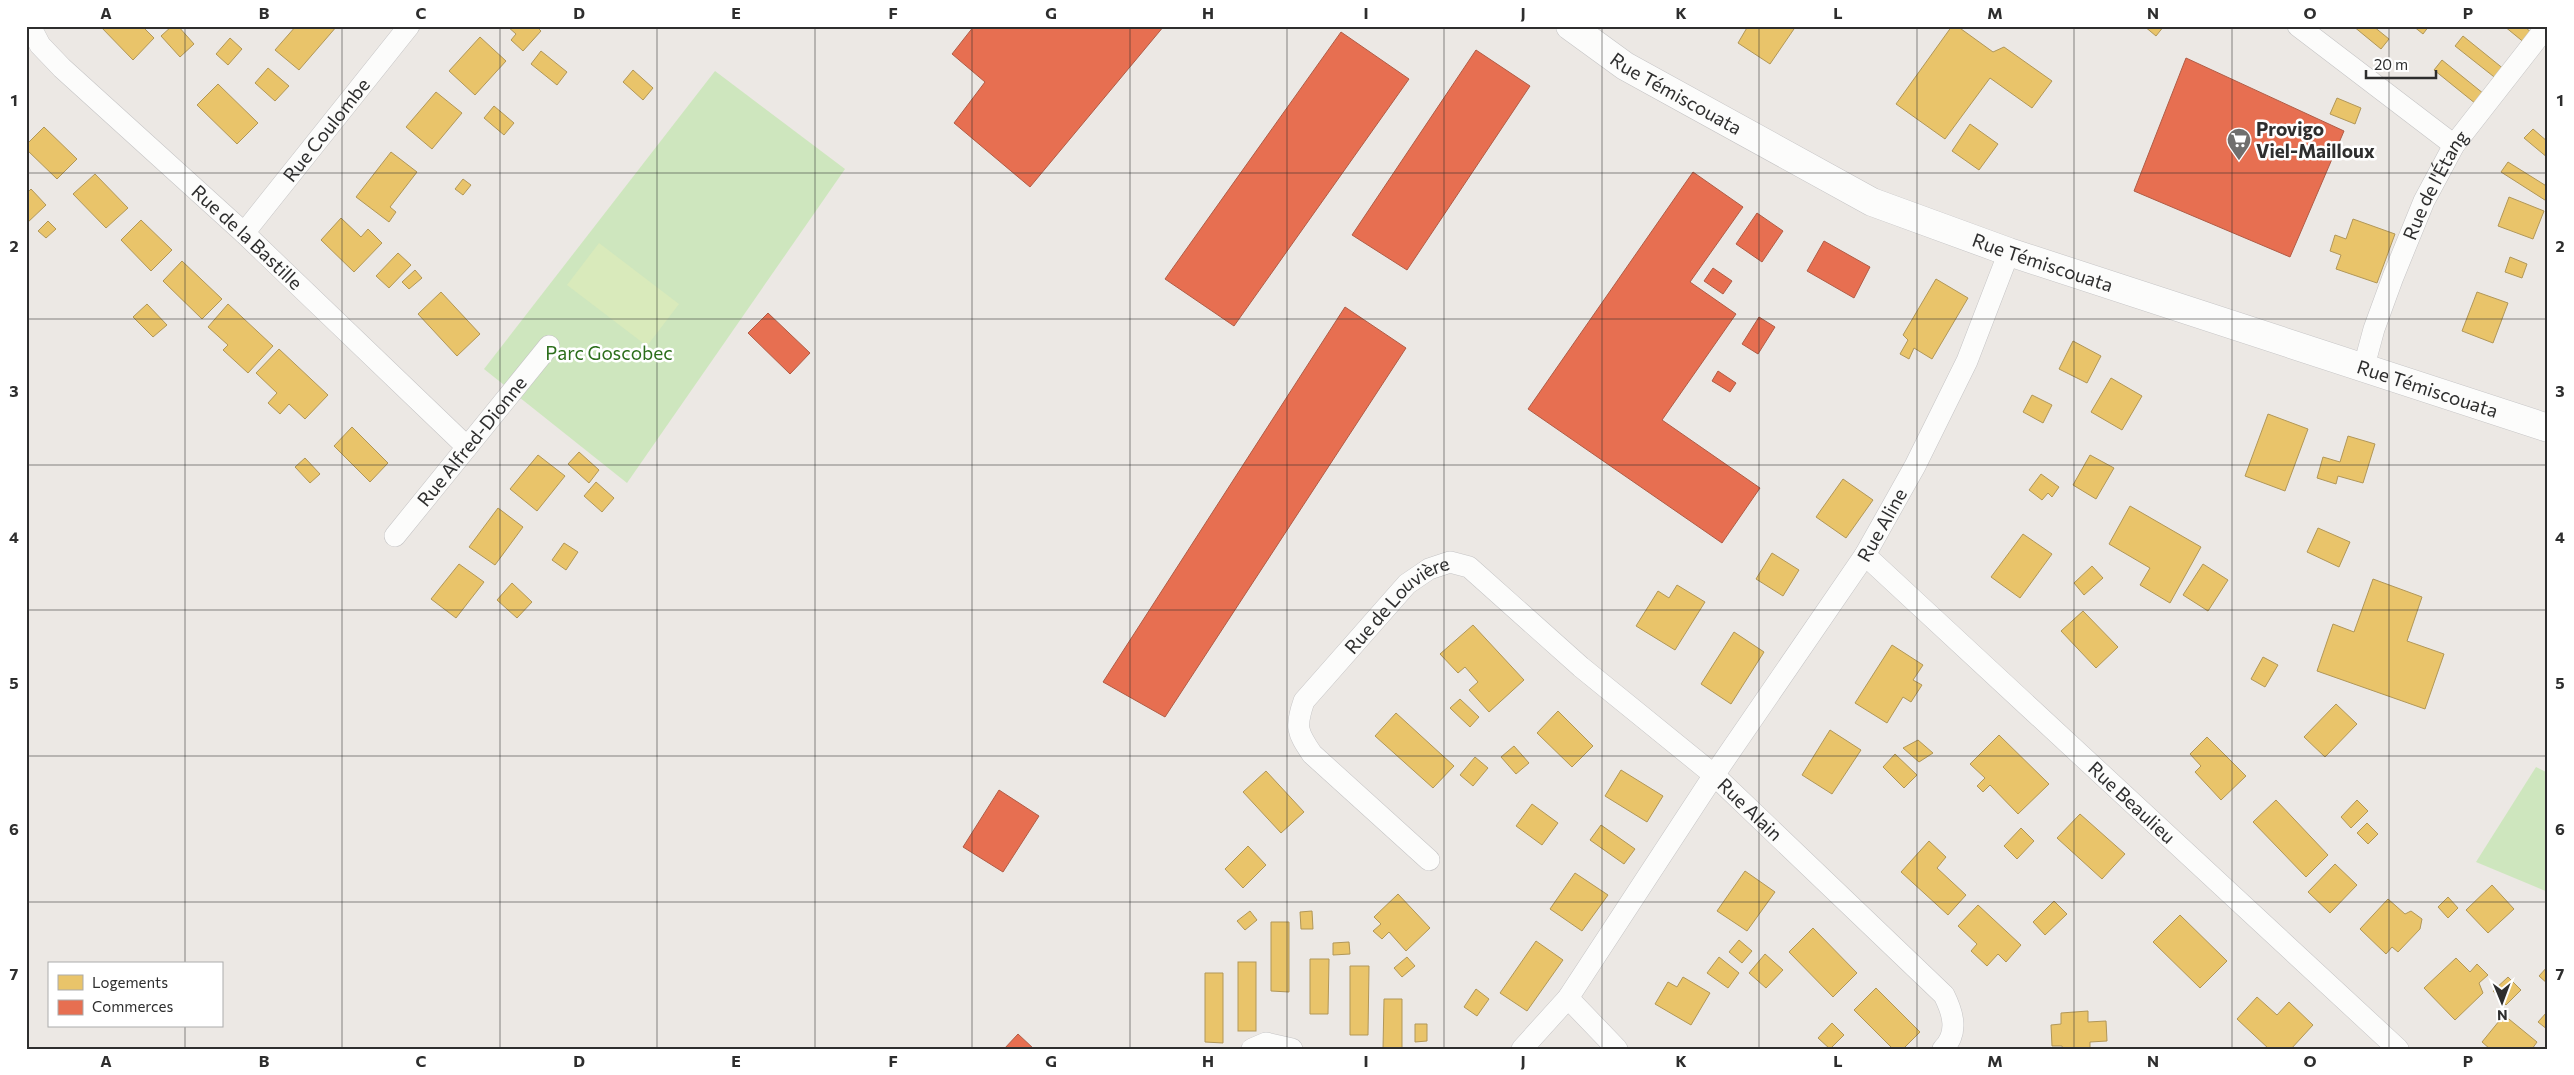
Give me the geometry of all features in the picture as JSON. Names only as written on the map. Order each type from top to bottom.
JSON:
[{"type":"main road","name":"Rue Témiscouata","points":[[1570,26],[1625,66],[1872,202],[2009,252],[2364,366],[2548,428]]},
{"type":"street","name":"Rue de la Bastille","points":[[30,26],[40,45],[62,68],[244,234],[467,447]]},
{"type":"street","name":"Rue Coulombe","points":[[244,234],[409,26]]},
{"type":"street","points":[[2298,26],[2454,146]]},
{"type":"street","name":"Rue de l'Étang","points":[[2364,366],[2374,329],[2424,201],[2454,146],[2548,26]]},
{"type":"street","name":"Rue Aline","points":[[1714,775],[1865,555],[1915,466],[1968,361],[2009,252]]},
{"type":"street","name":"Rue Alfred-Dionne","points":[[395,536],[549,346]]},
{"type":"street","name":"Rue Beaulieu","points":[[1865,555],[2398,1049]]},
{"type":"street","name":"Rue de Louvière","points":[[1429,860],[1312,754],[1299,735],[1298,719],[1304,701],[1407,584],[1429,569],[1450,562],[1469,567],[1581,667],[1714,775]]},
{"type":"street","name":"Rue Alain","points":[[1568,998],[1714,775],[1944,995],[1953,1012],[1953,1030],[1943,1049]]},
{"type":"street","points":[[1522,1049],[1568,998],[1618,1049]]},
{"type":"street","points":[[1252,1049],[1266,1043],[1292,1049]]},
{"type":"green space","name":"Parc Goscobec","points":[[715,71],[845,169],[627,483],[484,369]]},
{"type":"green space","points":[[599,243],[679,304],[647,346],[567,285]]},
{"type":"green space","points":[[2536,767],[2548,773],[2548,892],[2476,862]]},
{"type":"building: Logements","points":[[100,26],[142,26],[154,38],[133,60]]},
{"type":"building: Logements","points":[[172,26],[178,26],[194,44],[180,57],[161,36]]},
{"type":"building: Logements","points":[[296,26],[337,26],[299,70],[275,50]]},
{"type":"building: Logements","points":[[507,26],[536,26],[541,31],[523,51],[511,40],[516,34]]},
{"type":"building: Logements","points":[[1748,26],[1796,26],[1770,64],[1738,43]]},
{"type":"building: Logements","points":[[1952,26],[1957,26],[1993,52],[2004,47],[2052,81],[2032,108],[1990,78],[1945,139],[1896,104]]},
{"type":"building: Logements","points":[[2144,26],[2164,26],[2156,36]]},
{"type":"building: Logements","points":[[2353,26],[2373,26],[2389,39],[2381,49]]},
{"type":"building: Logements","points":[[2413,26],[2429,26],[2423,34]]},
{"type":"building: Logements","points":[[2504,26],[2524,26],[2534,35],[2526,44]]},
{"type":"building: Logements","points":[[2463,36],[2505,70],[2498,80],[2455,46]]},
{"type":"building: Logements","points":[[480,37],[506,61],[475,95],[449,71]]},
{"type":"building: Logements","points":[[230,38],[242,49],[228,65],[216,54]]},
{"type":"building: Logements","points":[[541,51],[567,72],[557,85],[531,64]]},
{"type":"building: Logements","points":[[2442,60],[2484,94],[2476,104],[2434,70]]},
{"type":"building: Logements","points":[[268,68],[289,86],[275,101],[255,83]]},
{"type":"building: Logements","points":[[633,70],[653,88],[643,100],[623,82]]},
{"type":"building: Logements","points":[[218,84],[258,123],[237,144],[197,105]]},
{"type":"building: Logements","points":[[436,92],[462,113],[432,149],[406,127]]},
{"type":"building: Logements","points":[[2337,98],[2361,108],[2355,124],[2330,114]]},
{"type":"building: Logements","points":[[494,106],[514,123],[504,135],[484,118]]},
{"type":"building: Logements","points":[[1970,124],[1998,144],[1979,170],[1952,151]]},
{"type":"building: Logements","points":[[44,127],[77,159],[57,179],[26,149],[26,145]]},
{"type":"building: Logements","points":[[2533,129],[2548,142],[2548,158],[2524,138]]},
{"type":"building: Logements","points":[[391,152],[417,172],[390,207],[396,212],[389,222],[356,197]]},
{"type":"building: Logements","points":[[2508,162],[2548,187],[2548,202],[2501,172]]},
{"type":"building: Logements","points":[[95,174],[128,208],[106,228],[73,194]]},
{"type":"building: Logements","points":[[463,179],[471,185],[463,195],[455,189]]},
{"type":"building: Logements","points":[[31,189],[46,205],[26,224],[26,194]]},
{"type":"building: Logements","points":[[2509,197],[2544,211],[2533,239],[2498,226]]},
{"type":"building: Logements","points":[[341,218],[361,237],[368,229],[382,243],[354,272],[321,240]]},
{"type":"building: Logements","points":[[2353,219],[2395,234],[2377,283],[2336,269],[2341,255],[2330,251],[2335,235],[2346,239]]},
{"type":"building: Logements","points":[[141,220],[172,250],[151,271],[121,240]]},
{"type":"building: Logements","points":[[48,221],[56,229],[46,238],[38,231]]},
{"type":"building: Logements","points":[[398,253],[411,265],[389,288],[376,276]]},
{"type":"building: Logements","points":[[2510,257],[2527,264],[2522,278],[2505,272]]},
{"type":"building: Logements","points":[[182,261],[222,299],[202,319],[163,281]]},
{"type":"building: Logements","points":[[415,270],[422,278],[409,289],[402,282]]},
{"type":"building: Logements","points":[[1936,279],[1968,298],[1932,359],[1914,348],[1909,359],[1900,354],[1908,340],[1903,335]]},
{"type":"building: Logements","points":[[441,292],[480,334],[457,356],[418,314]]},
{"type":"building: Logements","points":[[2477,292],[2508,303],[2493,343],[2462,331]]},
{"type":"building: Logements","points":[[147,304],[167,325],[153,337],[133,317]]},
{"type":"building: Logements","points":[[228,304],[273,346],[248,373],[223,350],[228,345],[208,327]]},
{"type":"building: Logements","points":[[2073,341],[2101,356],[2087,383],[2059,369]]},
{"type":"building: Logements","points":[[279,349],[328,395],[305,419],[289,404],[280,414],[268,403],[277,393],[256,373]]},
{"type":"building: Logements","points":[[2111,378],[2142,396],[2122,430],[2091,412]]},
{"type":"building: Logements","points":[[2032,395],[2052,405],[2043,423],[2023,412]]},
{"type":"building: Logements","points":[[2268,414],[2308,429],[2285,491],[2245,476]]},
{"type":"building: Logements","points":[[352,427],[388,463],[370,482],[334,446]]},
{"type":"building: Logements","points":[[2348,436],[2375,444],[2363,483],[2338,476],[2336,484],[2317,478],[2323,457],[2340,462]]},
{"type":"building: Logements","points":[[579,452],[599,470],[589,483],[568,464]]},
{"type":"building: Logements","points":[[538,455],[565,476],[537,511],[510,489]]},
{"type":"building: Logements","points":[[2090,455],[2114,468],[2096,499],[2073,485]]},
{"type":"building: Logements","points":[[305,458],[320,474],[310,483],[295,467]]},
{"type":"building: Logements","points":[[2041,474],[2059,487],[2052,497],[2048,493],[2042,500],[2029,490]]},
{"type":"building: Logements","points":[[1843,479],[1873,500],[1846,538],[1816,517]]},
{"type":"building: Logements","points":[[596,482],[614,498],[602,512],[584,496]]},
{"type":"building: Logements","points":[[2130,506],[2201,547],[2170,603],[2140,585],[2150,568],[2109,544]]},
{"type":"building: Logements","points":[[498,508],[523,527],[495,565],[469,547]]},
{"type":"building: Logements","points":[[2318,528],[2350,542],[2339,567],[2307,552]]},
{"type":"building: Logements","points":[[2023,534],[2052,554],[2020,598],[1991,577]]},
{"type":"building: Logements","points":[[564,543],[578,552],[566,570],[552,560]]},
{"type":"building: Logements","points":[[1772,553],[1799,570],[1783,596],[1756,579]]},
{"type":"building: Logements","points":[[459,564],[484,582],[456,618],[431,599]]},
{"type":"building: Logements","points":[[2203,564],[2228,580],[2208,611],[2183,595]]},
{"type":"building: Logements","points":[[2092,566],[2103,578],[2084,595],[2074,583]]},
{"type":"building: Logements","points":[[2373,579],[2422,597],[2407,641],[2444,654],[2425,709],[2317,671],[2333,624],[2354,632]]},
{"type":"building: Logements","points":[[512,583],[532,602],[517,618],[497,600]]},
{"type":"building: Logements","points":[[1677,585],[1705,602],[1675,650],[1636,626],[1658,591],[1669,598]]},
{"type":"building: Logements","points":[[2083,611],[2118,647],[2096,668],[2061,631]]},
{"type":"building: Logements","points":[[1473,625],[1524,680],[1489,712],[1469,690],[1478,682],[1465,667],[1458,673],[1440,654]]},
{"type":"building: Logements","points":[[1734,632],[1764,652],[1731,704],[1701,684]]},
{"type":"building: Logements","points":[[1892,645],[1923,665],[1913,680],[1922,685],[1911,702],[1903,697],[1887,723],[1855,703]]},
{"type":"building: Logements","points":[[2263,657],[2278,665],[2265,687],[2251,679]]},
{"type":"building: Logements","points":[[1460,699],[1479,717],[1470,727],[1450,708]]},
{"type":"building: Logements","points":[[2336,704],[2357,724],[2325,757],[2304,737]]},
{"type":"building: Logements","points":[[1558,711],[1593,746],[1572,767],[1537,733]]},
{"type":"building: Logements","points":[[1396,713],[1454,766],[1433,788],[1375,736]]},
{"type":"building: Logements","points":[[1830,730],[1861,750],[1832,794],[1802,775]]},
{"type":"building: Logements","points":[[1999,735],[2049,784],[2018,814],[1990,785],[1983,792],[1977,786],[1985,778],[1970,764]]},
{"type":"building: Logements","points":[[2207,737],[2246,776],[2221,800],[2195,772],[2201,766],[2190,754]]},
{"type":"building: Logements","points":[[1918,740],[1933,753],[1919,762],[1903,748]]},
{"type":"building: Logements","points":[[1514,746],[1529,763],[1516,774],[1501,757]]},
{"type":"building: Logements","points":[[1895,754],[1917,775],[1904,788],[1883,767]]},
{"type":"building: Logements","points":[[1475,757],[1488,768],[1473,786],[1460,775]]},
{"type":"building: Logements","points":[[1621,770],[1663,796],[1647,822],[1605,796]]},
{"type":"building: Logements","points":[[1266,771],[1304,812],[1281,833],[1243,792]]},
{"type":"building: Logements","points":[[2276,800],[2328,855],[2306,877],[2253,822]]},
{"type":"building: Logements","points":[[2357,800],[2368,811],[2351,828],[2341,817]]},
{"type":"building: Logements","points":[[1532,804],[1558,823],[1542,845],[1516,826]]},
{"type":"building: Logements","points":[[2080,814],[2125,854],[2102,879],[2057,838]]},
{"type":"building: Logements","points":[[2367,823],[2378,834],[2368,844],[2357,833]]},
{"type":"building: Logements","points":[[1601,825],[1635,849],[1624,864],[1590,840]]},
{"type":"building: Logements","points":[[2021,828],[2034,841],[2017,859],[2004,846]]},
{"type":"building: Logements","points":[[1929,841],[1946,857],[1937,868],[1966,895],[1948,915],[1901,872]]},
{"type":"building: Logements","points":[[1248,846],[1266,865],[1243,888],[1225,869]]},
{"type":"building: Logements","points":[[2335,864],[2357,885],[2330,913],[2308,892]]},
{"type":"building: Logements","points":[[1745,871],[1775,892],[1747,931],[1717,911]]},
{"type":"building: Logements","points":[[1575,873],[1608,895],[1582,931],[1550,909]]},
{"type":"building: Logements","points":[[2492,885],[2514,909],[2488,933],[2466,910]]},
{"type":"building: Logements","points":[[1398,894],[1430,928],[1406,951],[1389,932],[1382,939],[1373,931],[1381,924],[1374,917]]},
{"type":"building: Logements","points":[[2448,897],[2458,908],[2448,918],[2438,907]]},
{"type":"building: Logements","points":[[2388,899],[2405,914],[2411,911],[2422,919],[2420,929],[2398,952],[2392,947],[2386,954],[2360,929]]},
{"type":"building: Logements","points":[[2054,901],[2067,914],[2045,935],[2033,922]]},
{"type":"building: Logements","points":[[1978,905],[2021,945],[2006,962],[1998,954],[1987,966],[1971,951],[1977,944],[1958,926]]},
{"type":"building: Logements","points":[[1250,911],[1257,920],[1245,930],[1237,921]]},
{"type":"building: Logements","points":[[1312,911],[1313,929],[1301,929],[1300,912]]},
{"type":"building: Logements","points":[[2180,915],[2227,961],[2200,988],[2153,942]]},
{"type":"building: Logements","points":[[1271,922],[1289,922],[1289,992],[1271,991]]},
{"type":"building: Logements","points":[[1813,928],[1857,973],[1833,997],[1789,952]]},
{"type":"building: Logements","points":[[1739,940],[1752,951],[1742,963],[1729,952]]},
{"type":"building: Logements","points":[[1536,941],[1563,960],[1527,1011],[1500,993]]},
{"type":"building: Logements","points":[[1349,942],[1350,954],[1333,955],[1333,943]]},
{"type":"building: Logements","points":[[1765,954],[1783,970],[1766,988],[1749,973]]},
{"type":"building: Logements","points":[[1407,957],[1415,966],[1402,977],[1394,968]]},
{"type":"building: Logements","points":[[1719,957],[1739,973],[1728,988],[1707,973]]},
{"type":"building: Logements","points":[[2456,958],[2470,972],[2477,964],[2488,975],[2479,983],[2483,993],[2455,1020],[2424,988]]},
{"type":"building: Logements","points":[[1310,959],[1329,959],[1328,1014],[1310,1014]]},
{"type":"building: Logements","points":[[1238,962],[1256,962],[1256,1031],[1238,1031]]},
{"type":"building: Logements","points":[[1350,966],[1369,966],[1368,1035],[1350,1035]]},
{"type":"building: Logements","points":[[2548,966],[2548,984],[2539,976]]},
{"type":"building: Logements","points":[[1205,973],[1223,973],[1223,1043],[1205,1042]]},
{"type":"building: Logements","points":[[1683,977],[1710,993],[1691,1025],[1655,1004],[1668,982],[1677,987]]},
{"type":"building: Logements","points":[[2508,977],[2521,990],[2506,1005],[2493,991]]},
{"type":"building: Logements","points":[[1876,988],[1920,1032],[1903,1049],[1893,1049],[1854,1010]]},
{"type":"building: Logements","points":[[1476,989],[1489,999],[1477,1016],[1464,1007]]},
{"type":"building: Logements","points":[[2257,997],[2277,1015],[2289,1002],[2313,1025],[2291,1049],[2269,1049],[2237,1019]]},
{"type":"building: Logements","points":[[1384,999],[1402,999],[1402,1049],[1383,1049]]},
{"type":"building: Logements","points":[[2088,1011],[2088,1022],[2106,1021],[2107,1041],[2090,1042],[2090,1049],[2063,1049],[2062,1046],[2052,1046],[2051,1025],[2061,1024],[2061,1013]]},
{"type":"building: Logements","points":[[2548,1013],[2548,1030],[2538,1022]]},
{"type":"building: Logements","points":[[2504,1015],[2537,1042],[2532,1049],[2490,1049],[2482,1042]]},
{"type":"building: Logements","points":[[1832,1023],[1844,1035],[1830,1049],[1818,1038]]},
{"type":"building: Logements","points":[[1415,1024],[1427,1024],[1427,1041],[1415,1042]]},
{"type":"building: Commerces","points":[[974,26],[1164,26],[1030,187],[954,123],[985,82],[952,54]]},
{"type":"building: Commerces","points":[[1341,32],[1409,79],[1234,326],[1165,279]]},
{"type":"building: Commerces","points":[[1476,50],[1530,86],[1407,270],[1352,235]]},
{"type":"building: Commerces","name":"Provigo Viel-Mailloux","points":[[2186,58],[2344,131],[2290,257],[2134,191]]},
{"type":"building: Commerces","points":[[1693,172],[1743,207],[1690,282],[1736,314],[1662,420],[1760,488],[1722,543],[1528,409]]},
{"type":"building: Commerces","points":[[1757,213],[1783,231],[1762,262],[1736,244]]},
{"type":"building: Commerces","points":[[1824,241],[1870,267],[1854,298],[1807,271]]},
{"type":"building: Commerces","points":[[1713,268],[1732,281],[1723,294],[1704,281]]},
{"type":"building: Commerces","points":[[1345,307],[1406,348],[1165,717],[1103,682]]},
{"type":"building: Commerces","points":[[768,313],[810,353],[790,374],[748,333]]},
{"type":"building: Commerces","points":[[1759,317],[1775,327],[1758,354],[1742,344]]},
{"type":"building: Commerces","points":[[1718,371],[1736,383],[1730,392],[1712,381]]},
{"type":"building: Commerces","points":[[999,790],[1039,816],[1003,872],[963,847]]},
{"type":"building: Commerces","points":[[1018,1034],[1034,1049],[1004,1049]]},
{"type":"place","name":"Provigo Viel-Mailloux","points":[[2239,161]]}]
